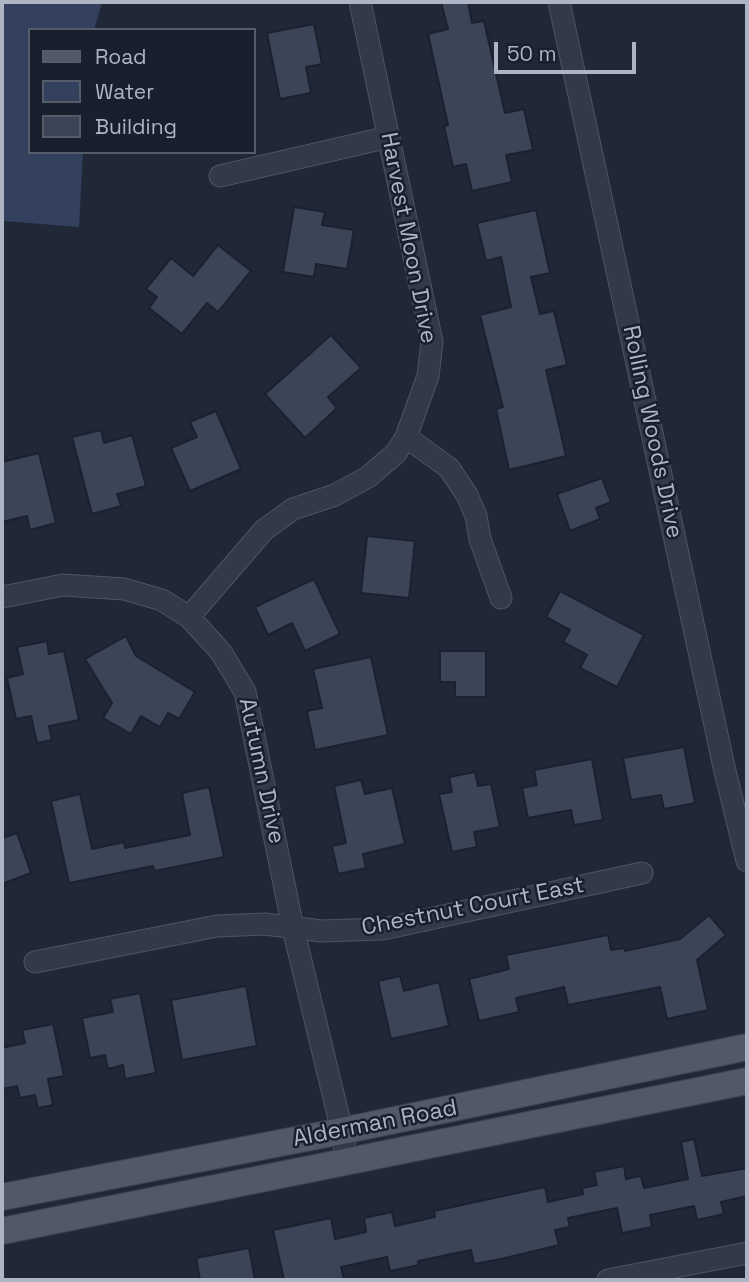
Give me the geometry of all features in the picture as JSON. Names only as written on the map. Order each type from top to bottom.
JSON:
[{"type":"main road","name":"Alderman Road","points":[[2,1197],[342,1131],[747,1047]]},
{"type":"main road","name":"Alderman Road","points":[[2,1231],[747,1081]]},
{"type":"street","name":"Harvest Moon Drive","points":[[189,617],[264,530],[293,509],[335,495],[368,477],[396,453],[406,437],[428,376],[432,342],[360,2]]},
{"type":"street","name":"Rolling Woods Drive","points":[[559,2],[724,767],[747,861]]},
{"type":"street","points":[[220,176],[388,137]]},
{"type":"street","points":[[406,437],[449,468],[467,495],[501,598]]},
{"type":"street","name":"Autumn Drive","points":[[2,597],[63,585],[124,589],[162,600],[189,617],[222,652],[245,692],[293,928]]},
{"type":"street","name":"Chestnut Court East","points":[[35,962],[217,926],[265,924],[321,931],[383,929],[642,873]]},
{"type":"street","points":[[293,928],[342,1131],[347,1163]]},
{"type":"street","points":[[608,1280],[747,1253]]},
{"type":"water","points":[[2,2],[102,2],[95,28],[28,28],[28,154],[83,154],[79,227],[4,221]]},
{"type":"building","points":[[441,2],[468,2],[472,23],[484,21],[505,113],[524,109],[533,150],[506,155],[512,182],[472,191],[466,164],[453,167],[444,126],[448,125],[428,34],[448,29]]},
{"type":"building","points":[[314,24],[322,64],[306,67],[311,93],[280,99],[267,33]]},
{"type":"building","points":[[294,207],[325,212],[322,225],[354,230],[347,269],[316,264],[314,277],[283,272]]},
{"type":"building","points":[[536,210],[550,273],[531,277],[540,314],[554,311],[567,365],[546,370],[566,456],[509,470],[496,409],[503,407],[480,315],[511,307],[501,257],[486,261],[477,223]]},
{"type":"building","points":[[218,245],[251,271],[218,312],[207,303],[182,334],[149,308],[157,297],[146,289],[171,258],[193,276]]},
{"type":"building","points":[[331,335],[361,368],[328,397],[337,408],[305,438],[265,394]]},
{"type":"building","points":[[216,411],[241,469],[190,491],[171,448],[197,437],[190,422]]},
{"type":"building","points":[[101,430],[104,443],[132,435],[146,486],[117,494],[121,506],[92,514],[72,437]]},
{"type":"building","points":[[39,453],[56,523],[30,530],[27,516],[2,522],[2,462]]},
{"type":"building","points":[[602,478],[611,502],[596,508],[600,519],[570,531],[557,494]]},
{"type":"building","points":[[367,536],[415,541],[409,598],[361,593]]},
{"type":"building","points":[[314,579],[340,634],[305,651],[292,623],[268,635],[255,607]]},
{"type":"building","points":[[560,591],[644,635],[617,687],[580,668],[587,655],[563,642],[570,630],[546,617]]},
{"type":"building","points":[[126,636],[136,656],[195,692],[179,719],[168,713],[160,727],[141,716],[131,734],[103,718],[112,703],[85,659]]},
{"type":"building","points":[[47,641],[49,654],[64,651],[79,720],[49,726],[52,740],[37,743],[31,716],[16,719],[7,678],[23,674],[17,647]]},
{"type":"building","points":[[440,651],[486,651],[486,697],[455,697],[455,682],[440,682]]},
{"type":"building","points":[[371,657],[388,735],[315,750],[307,711],[322,708],[313,669]]},
{"type":"building","points":[[684,747],[695,803],[664,809],[661,795],[631,800],[623,758]]},
{"type":"building","points":[[592,759],[603,820],[574,825],[571,810],[528,818],[522,788],[537,785],[534,770]]},
{"type":"building","points":[[475,772],[478,786],[491,784],[500,827],[474,832],[477,847],[452,852],[439,794],[452,792],[449,777]]},
{"type":"building","points":[[361,780],[365,794],[392,788],[405,844],[363,854],[366,868],[338,874],[332,846],[346,843],[334,786]]},
{"type":"building","points":[[209,787],[224,857],[155,871],[153,866],[69,883],[51,801],[80,794],[92,849],[124,842],[125,848],[190,835],[182,793]]},
{"type":"building","points":[[17,833],[31,873],[2,884],[2,838]]},
{"type":"building","points":[[709,915],[726,935],[697,960],[708,1010],[667,1019],[660,987],[568,1005],[564,987],[516,998],[519,1012],[479,1021],[469,979],[509,969],[506,955],[608,935],[611,950],[624,948],[625,951],[680,939]]},
{"type":"building","points":[[400,976],[404,991],[439,982],[449,1026],[391,1039],[378,981]]},
{"type":"building","points":[[246,986],[257,1046],[182,1060],[171,1000]]},
{"type":"building","points":[[140,993],[156,1073],[125,1079],[123,1065],[108,1069],[105,1055],[90,1058],[82,1018],[113,1012],[110,999]]},
{"type":"building","points":[[53,1024],[64,1076],[48,1079],[53,1105],[38,1108],[35,1095],[20,1098],[17,1086],[2,1089],[2,1048],[25,1043],[22,1030]]},
{"type":"building","points":[[694,1139],[702,1176],[747,1168],[747,1196],[721,1202],[724,1214],[697,1220],[694,1206],[650,1215],[652,1227],[622,1233],[617,1208],[568,1218],[570,1227],[555,1230],[559,1245],[501,1259],[474,1264],[471,1250],[418,1261],[419,1265],[390,1271],[387,1257],[341,1267],[344,1280],[284,1280],[273,1230],[331,1218],[335,1239],[366,1232],[364,1218],[392,1212],[395,1226],[435,1217],[434,1211],[545,1187],[548,1202],[583,1194],[582,1188],[597,1185],[594,1172],[624,1166],[626,1179],[641,1176],[644,1188],[688,1179],[681,1142]]},
{"type":"building","points":[[249,1248],[255,1280],[200,1280],[196,1258]]}]
